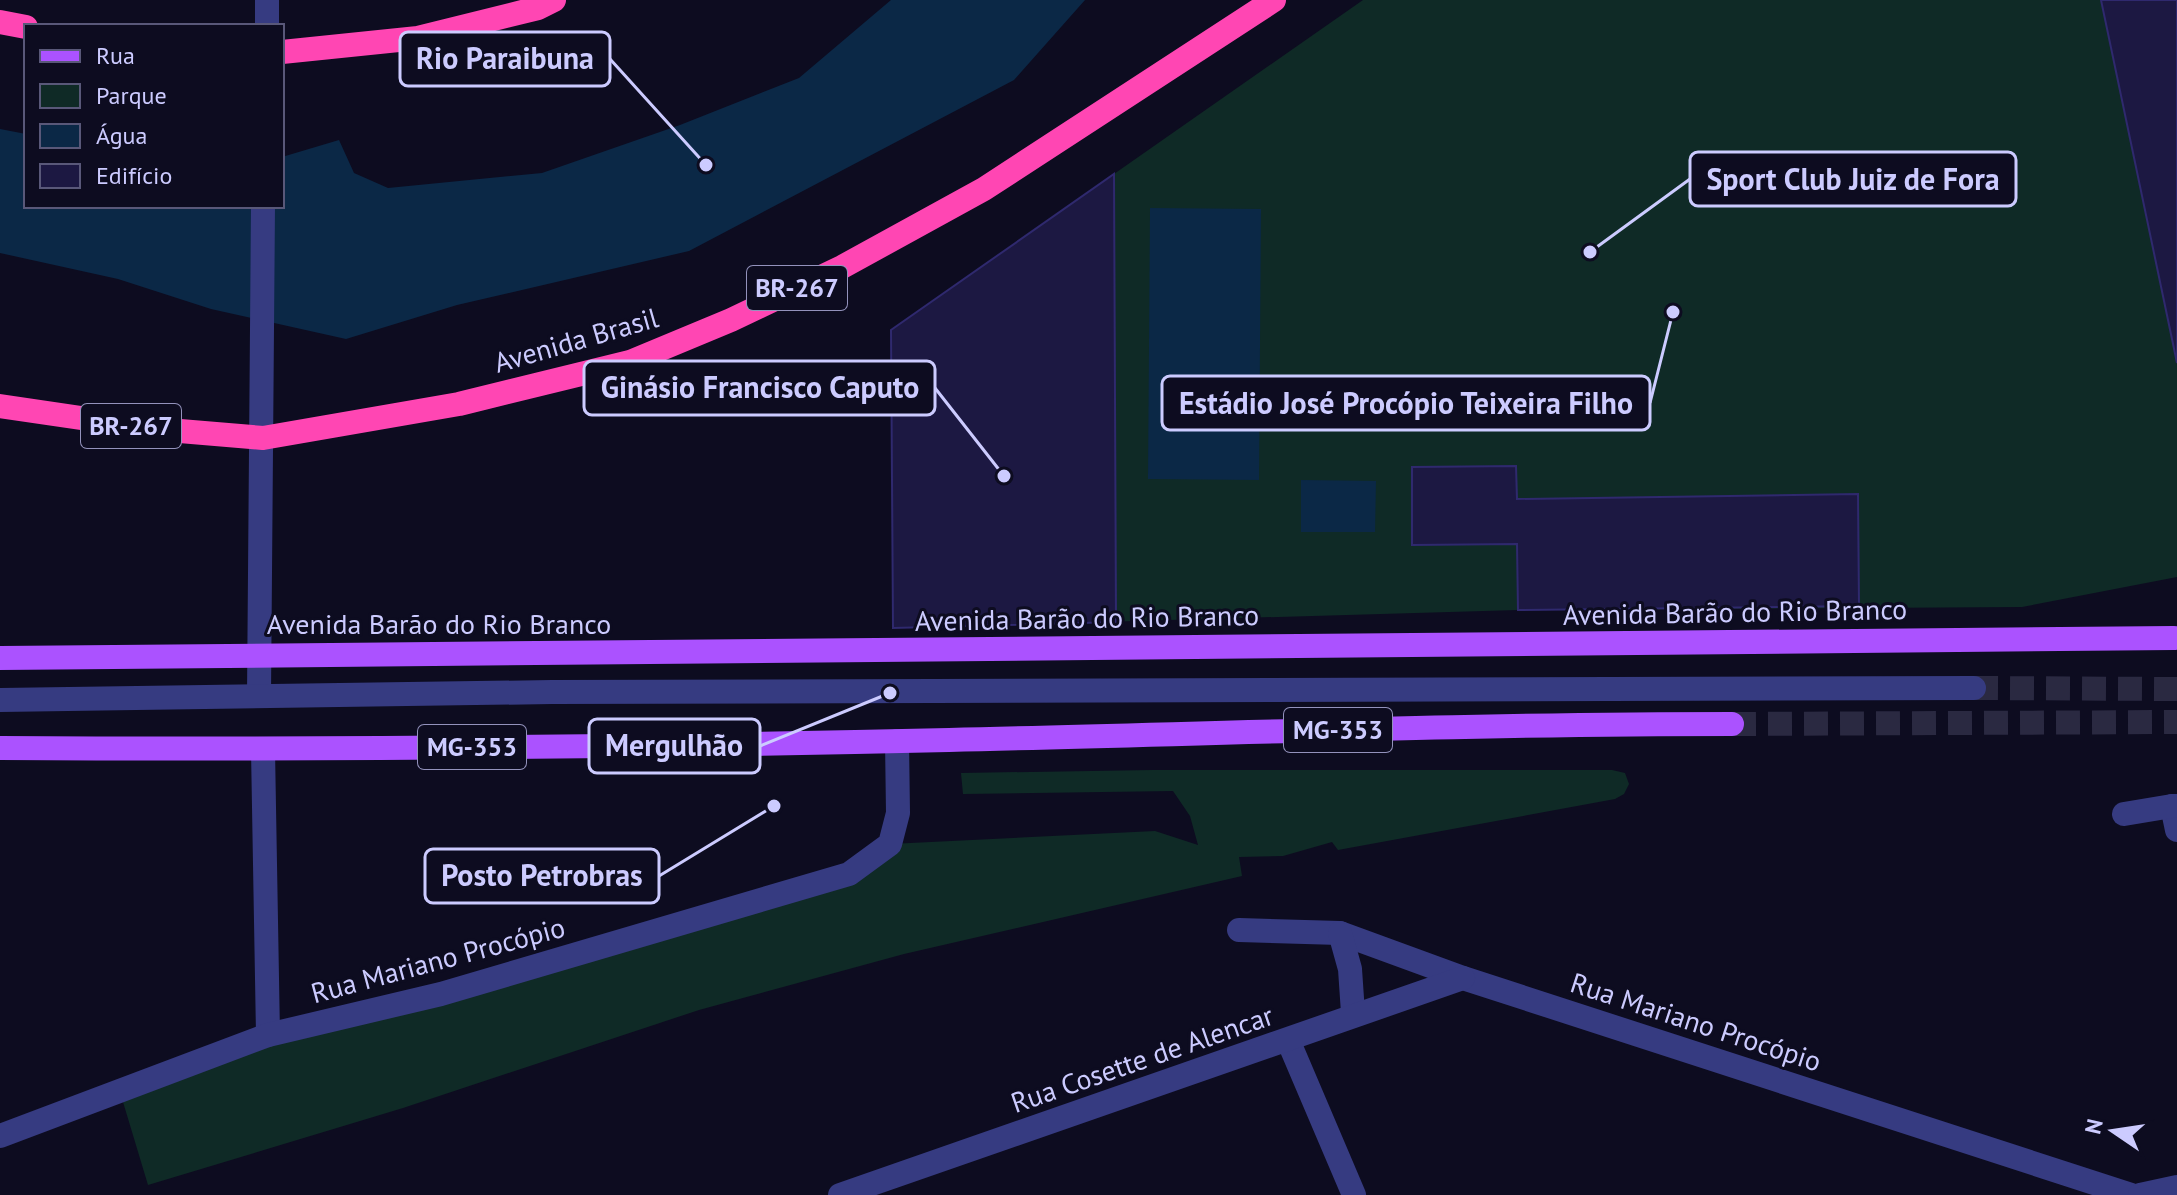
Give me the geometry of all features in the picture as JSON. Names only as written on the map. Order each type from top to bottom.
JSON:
[{"type":"highway","points":[[284,52],[418,38],[538,8],[554,0]]},
{"type":"highway","name":"Avenida Brasil","points":[[0,406],[156,429],[263,438],[459,404],[630,362],[731,320],[842,267],[984,189],[1274,0]]},
{"type":"highway","points":[[0,22],[24,27]]},
{"type":"main road","name":"Avenida Barão do Rio Branco","points":[[0,658],[2174,638]]},
{"type":"main road","name":"MG-353","points":[[0,748],[263,750],[897,741],[1563,724],[1732,724]]},
{"type":"street","points":[[267,0],[267,24]]},
{"type":"street","points":[[259,695],[264,401],[263,208]]},
{"type":"street","points":[[0,700],[259,695],[1974,688]]},
{"type":"street","name":"Rua Mariano Procópio","points":[[0,1136],[268,1035],[441,994],[849,874],[890,844],[898,813],[897,741]]},
{"type":"street","points":[[263,750],[268,1035]]},
{"type":"street","points":[[2124,814],[2175,814]]},
{"type":"street","name":"Rua Mariano Procópio","points":[[1239,930],[1340,933],[1463,978],[2131,1195]]},
{"type":"street","points":[[1340,933],[1350,969],[1353,1013]]},
{"type":"street","name":"Rua Cosette de Alencar","points":[[857,1193],[1288,1040],[1353,1013],[1463,978]]},
{"type":"street","points":[[1288,1040],[1354,1195]]},
{"type":"street","points":[[2140,1195],[2177,1187]]},
{"type":"green space","points":[[1363,0],[2177,0],[2177,577],[2022,607],[1518,610],[893,628],[891,330]]},
{"type":"green space","points":[[1612,770],[1625,773],[1629,784],[1624,794],[1615,799],[1338,850],[1332,842],[1283,856],[1239,857],[1242,876],[904,954],[699,1010],[403,1108],[148,1185],[120,1092],[268,1035],[848,874],[890,844],[1155,831],[1198,845],[1190,816],[1173,791],[963,794],[961,773]]},
{"type":"water","points":[[891,0],[1085,0],[1014,80],[689,251],[457,305],[346,339],[211,309],[118,279],[0,253],[0,129],[24,134],[24,208],[284,208],[284,156],[339,140],[354,173],[388,188],[542,173],[680,125],[799,78]]},
{"type":"water","points":[[1150,208],[1261,209],[1259,480],[1148,479]]},
{"type":"water","points":[[1301,480],[1376,481],[1375,532],[1301,532]]},
{"type":"building","points":[[2101,0],[2177,0],[2177,363]]},
{"type":"building","points":[[1114,174],[1116,622],[893,628],[891,330]]},
{"type":"building","points":[[1516,466],[1517,499],[1858,494],[1859,606],[1518,610],[1517,544],[1412,545],[1412,467]]},
{"type":"tunnel","points":[[1974,688],[2177,689]]},
{"type":"tunnel","points":[[1732,724],[2177,722]]},
{"type":"place","name":"Rio Paraibuna","points":[[706,165]]},
{"type":"place","name":"Sport Club Juiz de Fora","points":[[1590,252]]},
{"type":"place","name":"Estádio José Procópio Teixeira Filho","points":[[1673,312]]},
{"type":"place","name":"Ginásio Francisco Caputo","points":[[1004,476]]},
{"type":"place","name":"Mergulhão","points":[[890,693]]},
{"type":"place","name":"Posto Petrobras","points":[[774,806]]}]
